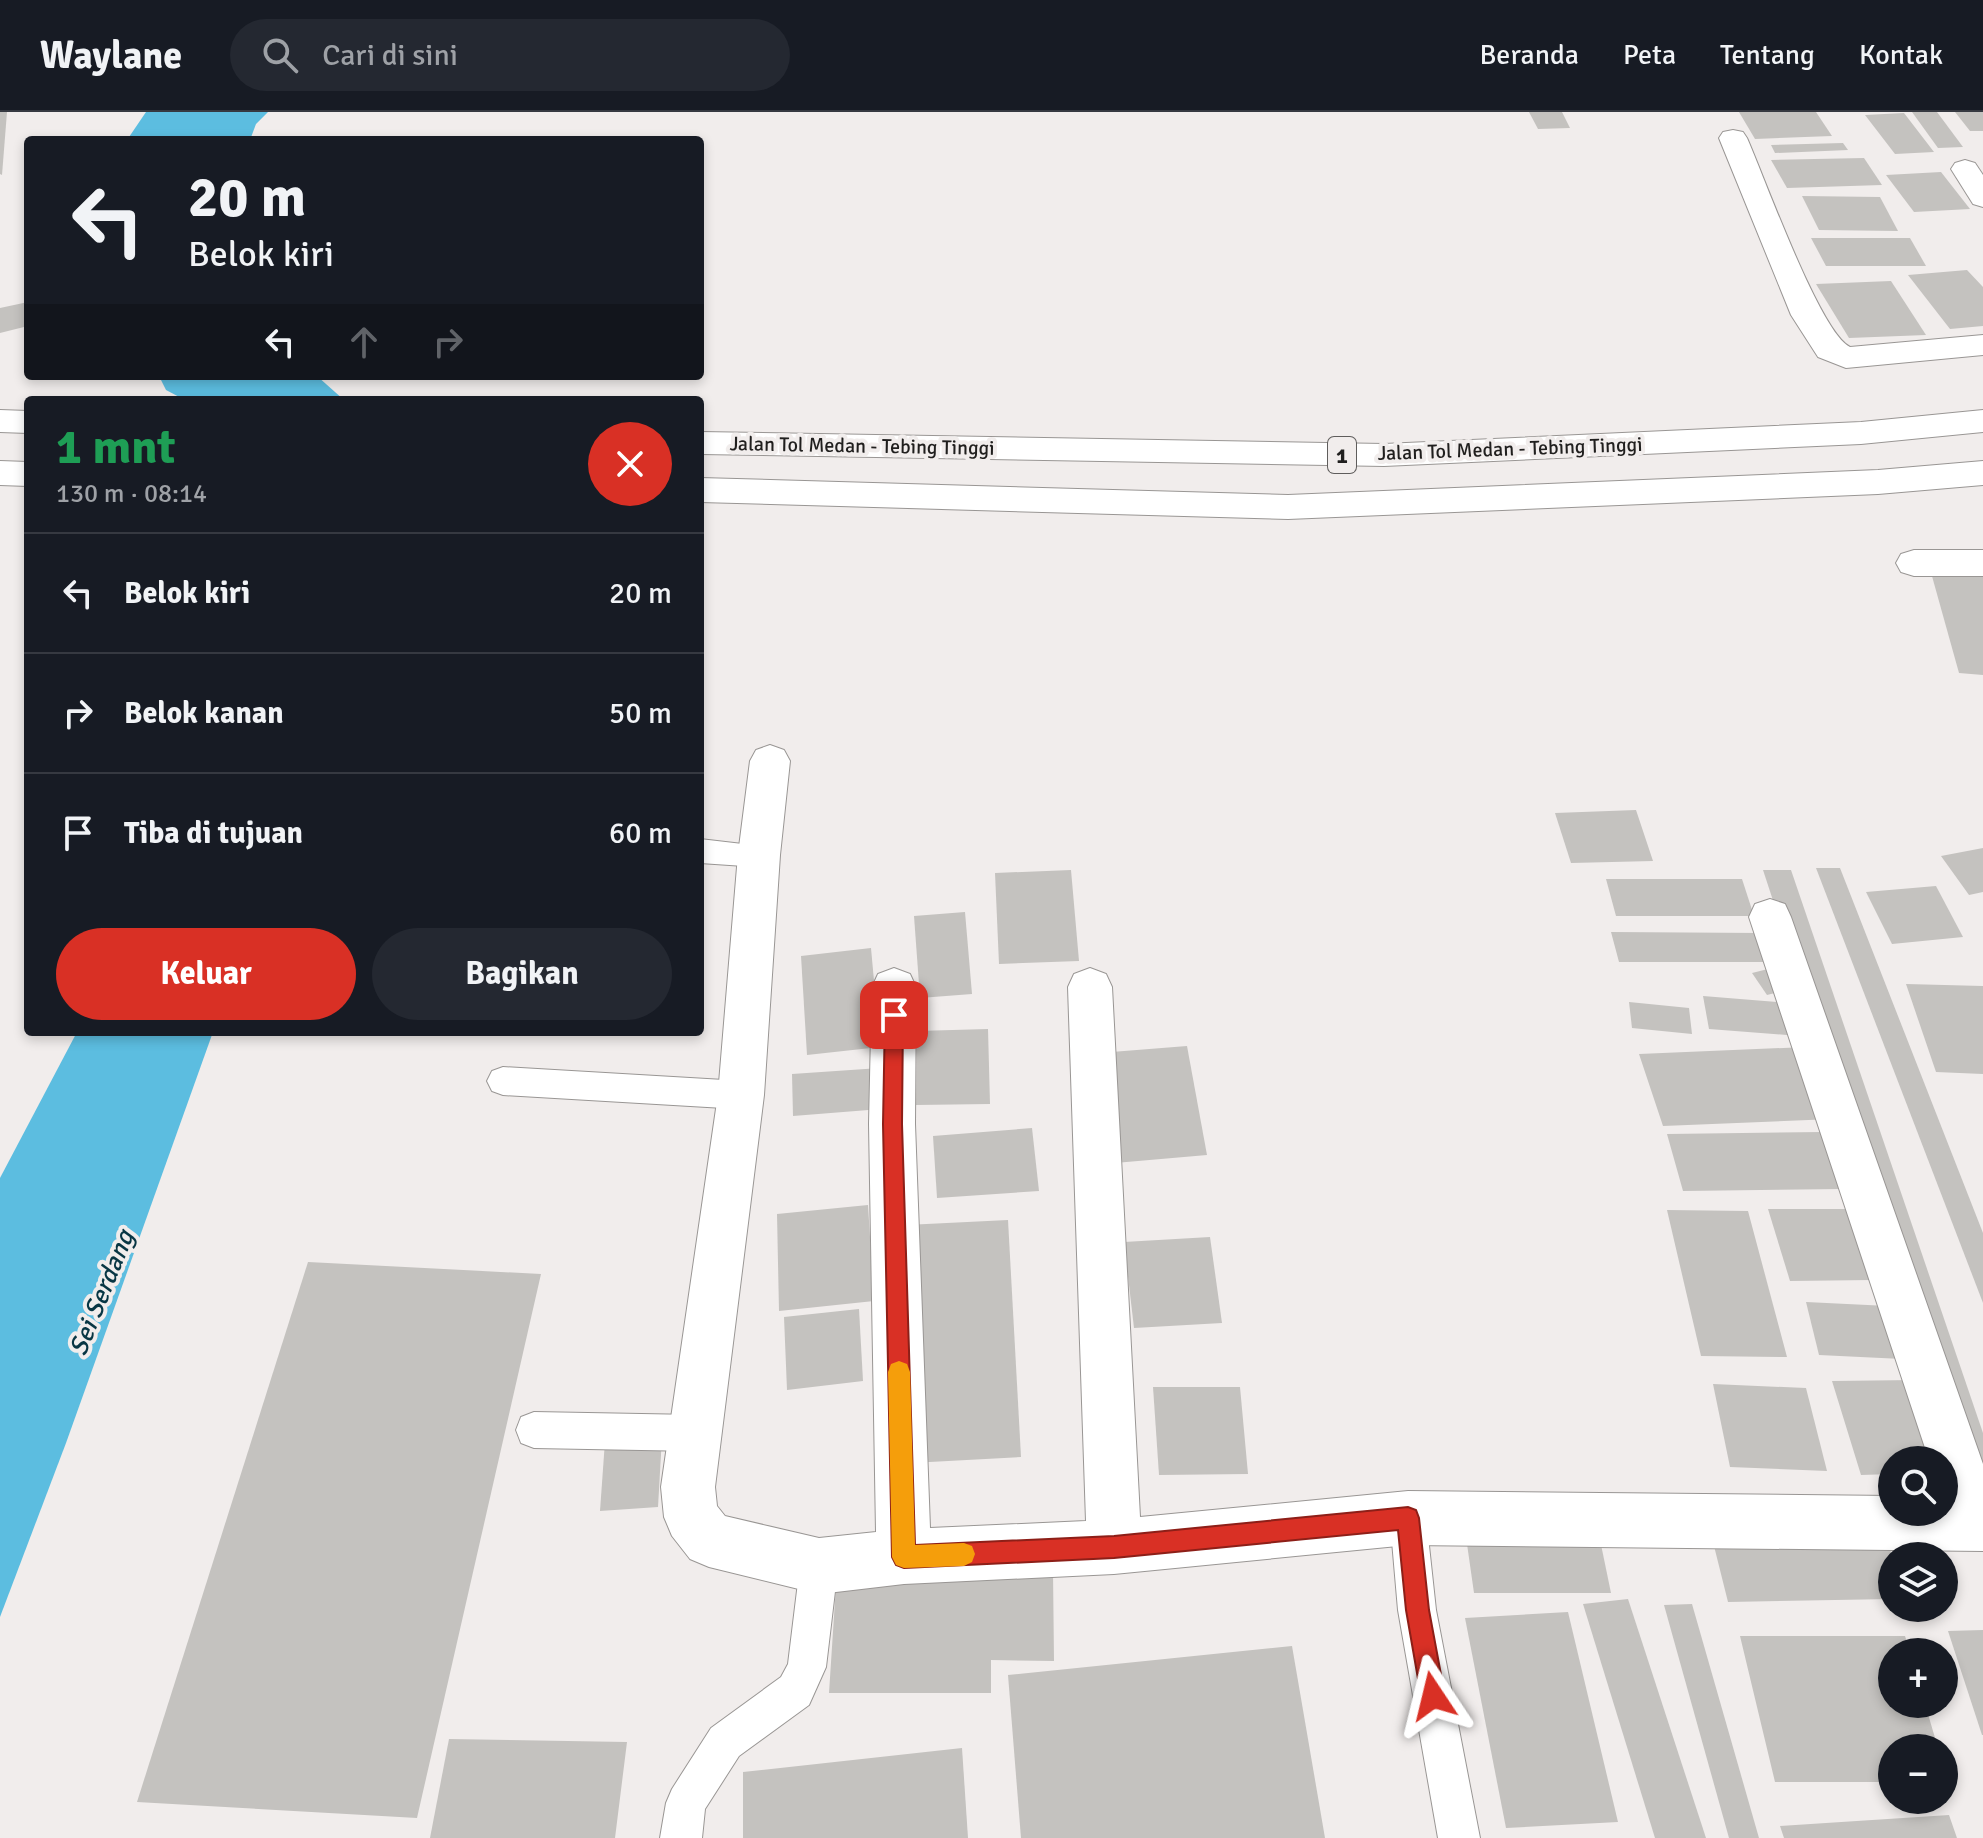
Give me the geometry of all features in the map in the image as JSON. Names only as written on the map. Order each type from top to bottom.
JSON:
[{"type":"main road","points":[[1733,138],[1807,315],[1831,352],[1846,358],[1983,345]]},
{"type":"main road","points":[[1965,169],[1983,198]]},
{"type":"main road","points":[[0,421],[24,422]]},
{"type":"main road","name":"Jalan Tol Medan - Tebing Tinggi","points":[[704,443],[1384,455],[1861,433],[1983,421]]},
{"type":"main road","points":[[0,473],[24,474]]},
{"type":"main road","name":"Jalan Tol Medan - Tebing Tinggi","points":[[704,490],[1288,507],[1878,482],[1983,473]]},
{"type":"main road","points":[[1914,563],[1983,563]]},
{"type":"main road","points":[[770,761],[759,855],[741,1095],[688,1487],[691,1517],[709,1540],[819,1566],[904,1557],[1114,1547],[1408,1518],[1980,1524],[1770,917]]},
{"type":"main road","points":[[894,987],[892,1124],[904,1557]]},
{"type":"main road","points":[[1090,987],[1114,1547]]},
{"type":"lane","points":[[704,851],[759,855]]},
{"type":"lane","points":[[503,1081],[741,1095]]},
{"type":"lane","points":[[534,1430],[695,1433]]},
{"type":"lane","points":[[1408,1518],[1417,1610],[1459,1838]]},
{"type":"lane","points":[[681,1838],[686,1803],[725,1742],[795,1691],[807,1667],[819,1566]]},
{"type":"water","points":[[146,112],[268,112],[256,124],[252,136],[130,136]]},
{"type":"water","points":[[161,380],[322,380],[340,396],[177,396],[166,390]]},
{"type":"water","name":"Sei Serdang","points":[[75,1036],[212,1036],[66,1443],[0,1617],[0,1178]]},
{"type":"building","points":[[0,112],[7,112],[2,175],[0,174]]},
{"type":"building","points":[[1529,112],[1562,112],[1570,128],[1538,129]]},
{"type":"building","points":[[1739,112],[1816,112],[1832,136],[1755,139]]},
{"type":"building","points":[[1912,112],[1937,112],[1963,147],[1938,148]]},
{"type":"building","points":[[1955,112],[1983,112],[1983,131],[1970,131]]},
{"type":"building","points":[[1904,113],[1934,152],[1895,154],[1865,115]]},
{"type":"building","points":[[1843,143],[1848,150],[1775,153],[1771,145]]},
{"type":"building","points":[[1864,158],[1882,185],[1787,188],[1771,160]]},
{"type":"building","points":[[1941,172],[1970,209],[1914,212],[1886,175]]},
{"type":"building","points":[[1802,196],[1880,197],[1898,231],[1819,230]]},
{"type":"building","points":[[1811,238],[1910,238],[1926,266],[1826,266]]},
{"type":"building","points":[[1967,270],[1983,287],[1983,326],[1950,329],[1908,275]]},
{"type":"building","points":[[1891,281],[1926,335],[1849,338],[1816,284]]},
{"type":"building","points":[[24,303],[24,327],[0,333],[0,308]]},
{"type":"building","points":[[1930,569],[1983,574],[1983,675],[1959,673]]},
{"type":"building","points":[[1636,810],[1653,861],[1571,863],[1555,813]]},
{"type":"building","points":[[1983,848],[1983,892],[1969,895],[1941,856]]},
{"type":"building","points":[[1816,868],[1840,868],[1983,1233],[1983,1303]]},
{"type":"building","points":[[1071,870],[1079,961],[999,964],[995,873]]},
{"type":"building","points":[[1763,870],[1791,870],[1983,1433],[1983,1464],[1958,1463],[1958,1446],[1952,1446]]},
{"type":"building","points":[[1606,879],[1742,879],[1754,916],[1616,916]]},
{"type":"building","points":[[1936,886],[1963,937],[1892,944],[1866,892]]},
{"type":"building","points":[[965,912],[972,994],[920,998],[914,916]]},
{"type":"building","points":[[1611,932],[1762,933],[1772,962],[1619,962]]},
{"type":"building","points":[[871,948],[880,1047],[807,1055],[801,956]]},
{"type":"building","points":[[1768,969],[1783,991],[1767,995],[1752,973]]},
{"type":"building","points":[[1906,984],[1983,986],[1983,1074],[1936,1072]]},
{"type":"building","points":[[1703,996],[1791,1003],[1799,1036],[1709,1029]]},
{"type":"building","points":[[1629,1002],[1689,1008],[1692,1034],[1632,1028]]},
{"type":"building","points":[[988,1029],[990,1104],[916,1105],[917,1031]]},
{"type":"building","points":[[1187,1046],[1207,1155],[1115,1163],[1099,1053]]},
{"type":"building","points":[[1805,1047],[1833,1119],[1663,1126],[1639,1054]]},
{"type":"building","points":[[880,1068],[881,1109],[793,1116],[792,1074]]},
{"type":"building","points":[[1032,1128],[1039,1191],[937,1198],[933,1136]]},
{"type":"building","points":[[1823,1132],[1842,1189],[1683,1191],[1667,1134]]},
{"type":"building","points":[[868,1205],[874,1301],[779,1311],[777,1214]]},
{"type":"building","points":[[1768,1209],[1849,1209],[1872,1280],[1790,1281]]},
{"type":"building","points":[[1667,1210],[1748,1211],[1787,1357],[1701,1356]]},
{"type":"building","points":[[1008,1220],[1021,1457],[911,1463],[906,1225]]},
{"type":"building","points":[[1210,1237],[1222,1323],[1134,1328],[1124,1242]]},
{"type":"building","points":[[308,1262],[541,1274],[417,1818],[137,1802]]},
{"type":"building","points":[[1806,1302],[1888,1306],[1902,1359],[1819,1355]]},
{"type":"building","points":[[859,1309],[863,1381],[787,1390],[784,1317]]},
{"type":"building","points":[[1915,1380],[1937,1446],[1878,1446],[1878,1474],[1861,1475],[1832,1381]]},
{"type":"building","points":[[1713,1384],[1806,1388],[1827,1471],[1730,1467]]},
{"type":"building","points":[[1153,1387],[1240,1387],[1248,1474],[1159,1475]]},
{"type":"building","points":[[662,1437],[658,1507],[600,1511],[605,1441]]},
{"type":"building","points":[[1465,1530],[1598,1530],[1611,1593],[1474,1593]]},
{"type":"building","points":[[1884,1531],[1888,1542],[1878,1542],[1878,1599],[1728,1602],[1711,1534]]},
{"type":"building","points":[[837,1570],[1053,1571],[1054,1661],[991,1660],[991,1693],[829,1693]]},
{"type":"building","points":[[1628,1599],[1706,1838],[1655,1838],[1583,1604]]},
{"type":"building","points":[[1692,1604],[1759,1838],[1729,1838],[1664,1605]]},
{"type":"building","points":[[1568,1612],[1618,1822],[1506,1828],[1465,1618]]},
{"type":"building","points":[[1983,1630],[1983,1735],[1958,1662],[1958,1638],[1950,1638],[1948,1631]]},
{"type":"building","points":[[1740,1636],[1905,1636],[1878,1638],[1878,1718],[1929,1718],[1934,1734],[1878,1734],[1878,1782],[1775,1782]]},
{"type":"building","points":[[1292,1646],[1325,1838],[1021,1838],[1008,1675]]},
{"type":"building","points":[[449,1739],[627,1742],[615,1838],[430,1838]]},
{"type":"building","points":[[962,1748],[968,1838],[743,1838],[743,1772]]},
{"type":"building","points":[[1949,1815],[1957,1838],[1784,1838],[1780,1826]]},
{"type":"slow traffic","points":[[899,1372],[904,1557],[964,1554]]},
{"type":"route","points":[[894,1015],[892,1124],[904,1557],[1114,1547],[1408,1518],[1417,1610],[1433,1696]]}]
